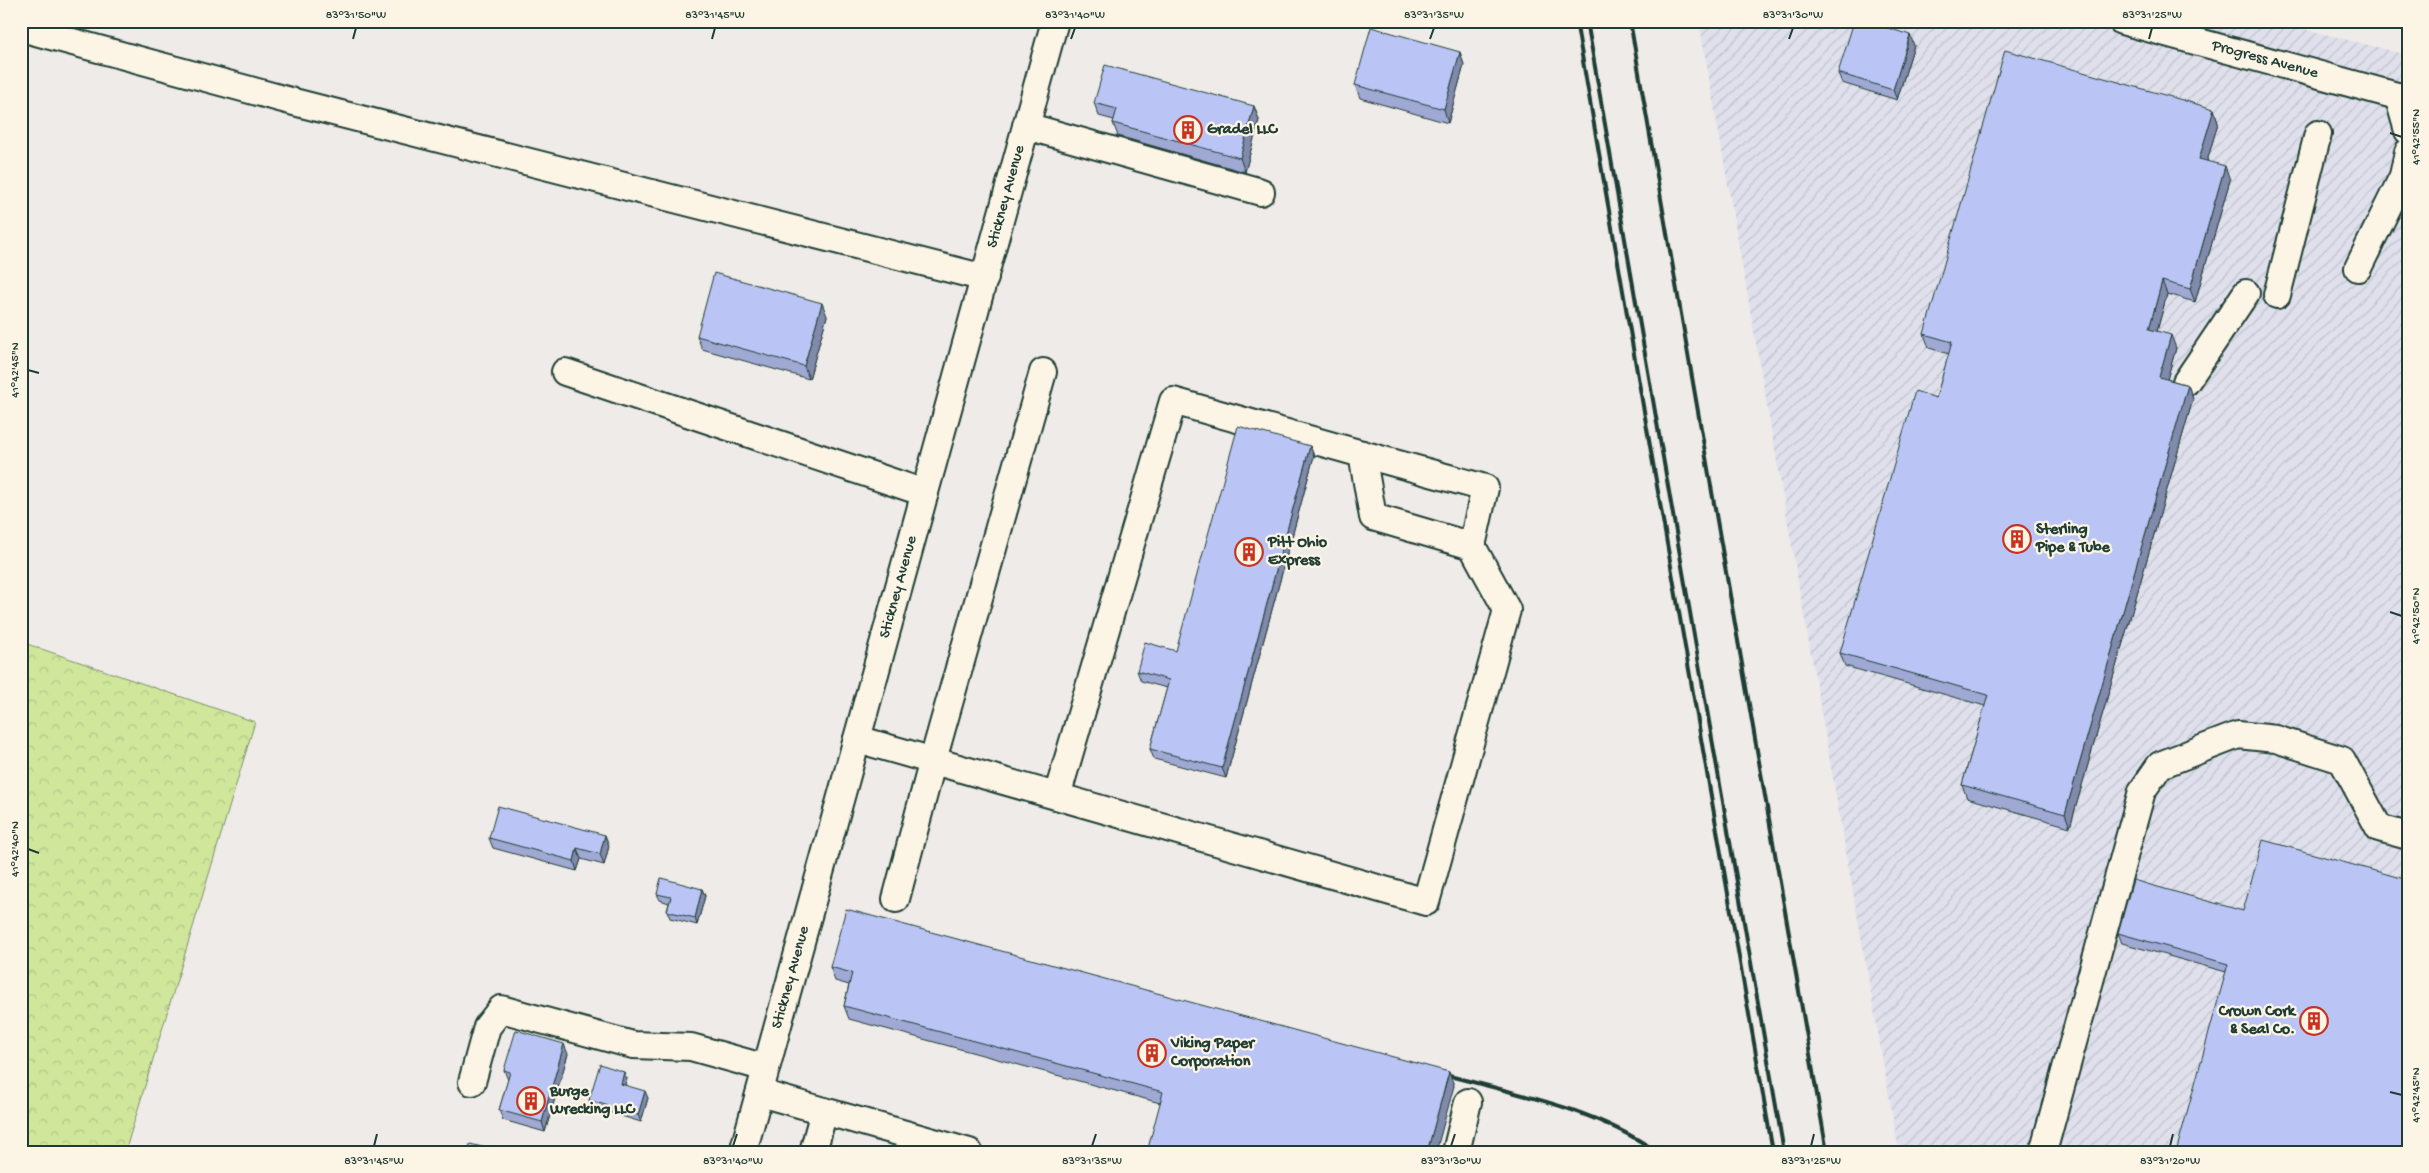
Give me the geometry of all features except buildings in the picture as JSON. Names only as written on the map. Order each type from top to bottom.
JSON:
[{"type":"street","name":"Stickney Avenue","points":[[746,1151],[766,1068],[1055,21]]},
{"type":"street","name":"Progress Avenue","points":[[2122,21],[2403,97]]},
{"type":"street","points":[[21,28],[294,102],[984,278]]},
{"type":"street","points":[[2403,97],[2408,131]]},
{"type":"street","points":[[1026,126],[1261,192]]},
{"type":"street","points":[[2277,294],[2318,134]]},
{"type":"street","points":[[2358,268],[2403,176],[2408,152]]},
{"type":"street","points":[[2186,382],[2246,293]]},
{"type":"street","points":[[565,372],[925,493]]},
{"type":"street","points":[[896,899],[933,760],[1043,372]]},
{"type":"street","points":[[857,739],[1426,902],[1507,610],[1472,546],[1485,488],[1173,401],[1057,796]]},
{"type":"street","points":[[1362,454],[1373,517],[1472,546]]},
{"type":"street","points":[[2043,1152],[2142,791],[2160,765],[2238,735],[2276,739],[2342,760],[2379,828],[2408,836]]},
{"type":"street","points":[[472,1082],[487,1027],[501,1009],[633,1045],[691,1047],[766,1068]]},
{"type":"street","points":[[760,1093],[969,1152]]},
{"type":"street","points":[[1456,1152],[1468,1102]]},
{"type":"street","points":[[813,1152],[824,1111]]},
{"type":"shaded area","points":[[1699,21],[2273,21],[2408,55],[2408,1152],[1899,1152]]},
{"type":"green space","points":[[21,642],[255,722],[125,1152],[21,1152]]},
{"type":"railway","points":[[1576,21],[1773,1152]]},
{"type":"railway","points":[[1587,21],[1784,1152]]},
{"type":"railway","points":[[1630,21],[1827,1152]]},
{"type":"railway","points":[[1438,1073],[1523,1095],[1579,1113],[1606,1123],[1657,1152]]},
{"type":"place","name":"Gradel LLC","points":[[1188,130]]},
{"type":"place","name":"Sterling Pipe & Tube","points":[[2017,539]]},
{"type":"place","name":"Pitt Ohio Express","points":[[1249,552]]},
{"type":"place","name":"Crown Cork & Seal Co.","points":[[2314,1021]]},
{"type":"place","name":"Viking Paper Corporation","points":[[1152,1053]]},
{"type":"place","name":"Burge Wrecking LLC","points":[[531,1101]]}]
